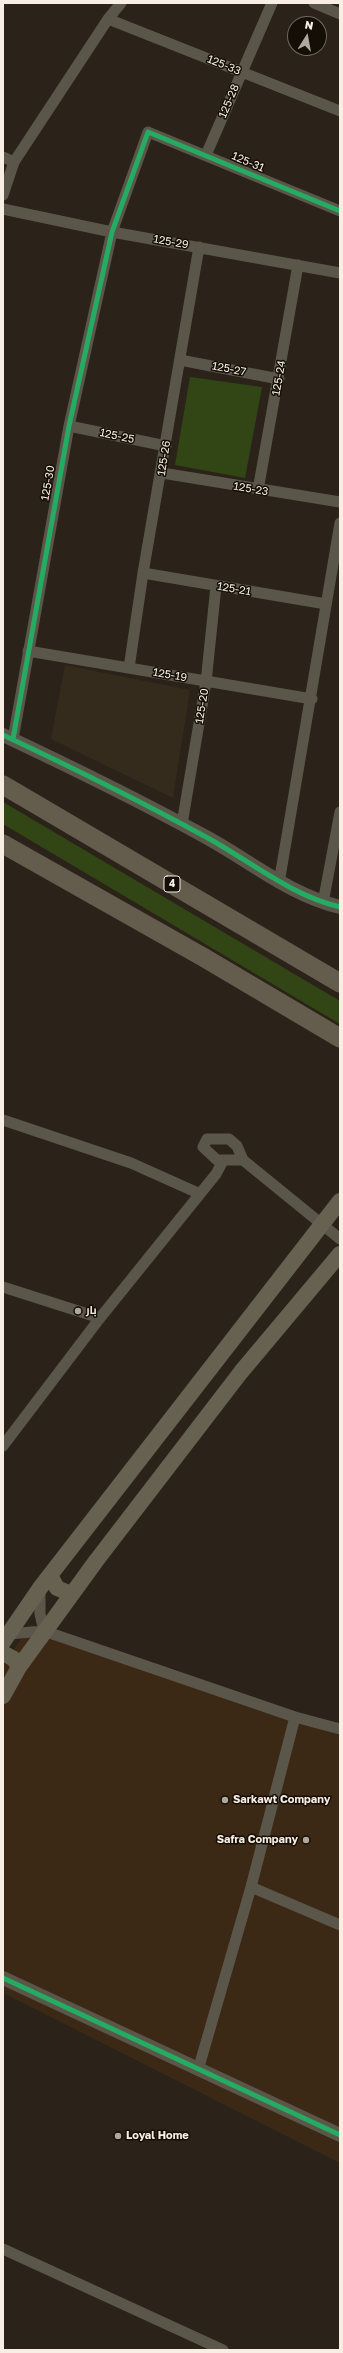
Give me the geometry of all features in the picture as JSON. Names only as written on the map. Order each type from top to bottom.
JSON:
[{"type":"highway","name":"4","points":[[3,785],[340,983]]},
{"type":"highway","points":[[3,844],[203,957],[340,1038]]},
{"type":"main road","points":[[6,1638],[40,1588],[340,1201]]},
{"type":"main road","points":[[3,1696],[19,1667],[71,1594],[241,1372],[340,1254]]},
{"type":"main road","points":[[50,1575],[57,1588],[71,1594]]},
{"type":"main road","points":[[3,1653],[14,1659],[19,1667]]},
{"type":"street","points":[[3,195],[14,162],[118,3]]},
{"type":"street","name":"125-28","points":[[206,155],[272,3]]},
{"type":"street","points":[[314,3],[340,14]]},
{"type":"street","name":"125-33","points":[[108,19],[340,111]]},
{"type":"street","name":"125-31","points":[[148,132],[340,212]]},
{"type":"street","name":"125-30","points":[[8,737],[28,651],[69,426],[112,232],[148,132]]},
{"type":"street","points":[[3,157],[14,162]]},
{"type":"street","name":"125-29","points":[[3,209],[112,232],[340,273]]},
{"type":"street","name":"125-26","points":[[129,668],[142,573],[162,473],[199,247]]},
{"type":"street","name":"125-24","points":[[258,490],[279,379],[298,265]]},
{"type":"street","name":"125-27","points":[[180,360],[279,379]]},
{"type":"street","name":"125-25","points":[[69,426],[166,446]]},
{"type":"street","name":"125-23","points":[[162,473],[258,490],[340,502]]},
{"type":"street","points":[[279,882],[312,699],[340,523]]},
{"type":"street","name":"125-21","points":[[142,573],[326,604]]},
{"type":"street","name":"125-20","points":[[182,824],[206,682],[216,586]]},
{"type":"street","name":"125-19","points":[[28,651],[312,699]]},
{"type":"street","points":[[8,737],[182,824],[279,882],[323,903],[340,907]]},
{"type":"street","points":[[323,903],[340,812]]},
{"type":"street","points":[[3,1120],[131,1163],[198,1193]]},
{"type":"street","points":[[243,1160],[231,1159],[223,1161],[214,1159],[205,1143],[229,1139],[237,1146],[243,1160],[340,1239]]},
{"type":"street","points":[[3,1446],[100,1318],[198,1193],[216,1174],[223,1161]]},
{"type":"street","points":[[3,1288],[100,1318]]},
{"type":"street","points":[[40,1588],[40,1614],[44,1631]]},
{"type":"street","points":[[6,1638],[44,1631],[295,1717],[340,1729]]},
{"type":"street","points":[[198,2070],[251,1887],[295,1717]]},
{"type":"street","points":[[251,1887],[340,1925]]},
{"type":"street","points":[[3,1978],[340,2135]]},
{"type":"street","points":[[3,2249],[223,2350]]},
{"type":"shaded area","points":[[65,665],[190,690],[173,798],[51,739]]},
{"type":"shaded area","points":[[31,1625],[251,1702],[340,1727],[340,2163],[3,1993],[3,1665]]},
{"type":"green space","points":[[190,377],[262,387],[245,478],[175,465]]},
{"type":"green space","points":[[3,802],[340,1001],[340,1024],[3,824]]},
{"type":"cycle path","points":[[13,739],[69,426],[112,232],[148,132],[340,211]]},
{"type":"cycle path","points":[[3,735],[105,784],[206,837],[287,886],[322,902],[340,907]]},
{"type":"cycle path","points":[[3,1978],[340,2135]]},
{"type":"place","name":"بار","points":[[78,1311]]},
{"type":"place","name":"Sarkawt Company","points":[[225,1800]]},
{"type":"place","name":"Safra Company","points":[[306,1840]]},
{"type":"place","name":"Loyal Home","points":[[118,2136]]}]
